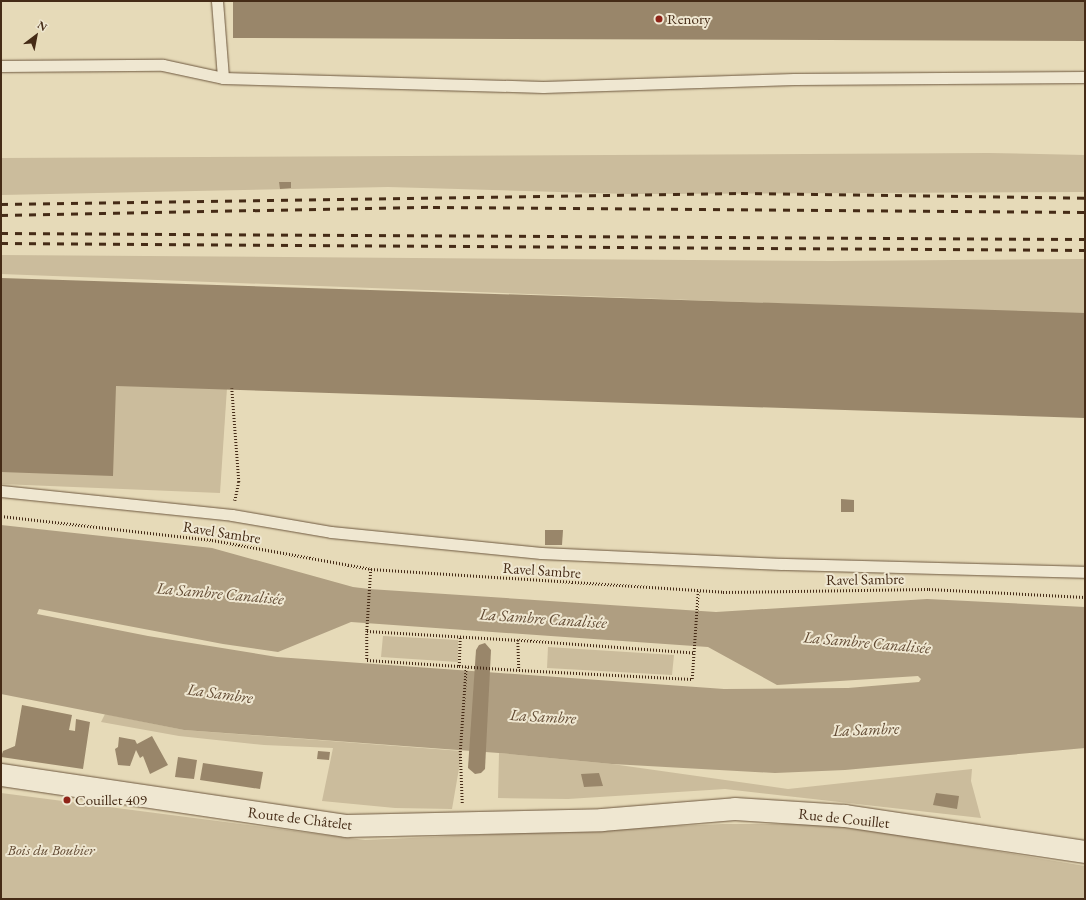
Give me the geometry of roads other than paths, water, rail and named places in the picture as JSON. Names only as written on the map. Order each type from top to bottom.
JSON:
[{"type":"main road","name":"Route de Châtelet","points":[[1,775],[346,826],[602,820]]},
{"type":"main road","name":"Rue de Couillet","points":[[602,820],[735,809],[821,815],[1085,852]]},
{"type":"lane","points":[[217,1],[224,78]]},
{"type":"lane","points":[[1,66],[164,66],[224,78],[543,86],[794,79],[1085,77]]},
{"type":"lane","points":[[1,491],[232,516],[331,532],[541,553],[782,564],[1085,572]]},
{"type":"water","points":[[1,525],[212,548],[353,587],[369,589],[716,612],[927,599],[1085,607],[1085,748],[845,770],[775,773],[612,764],[499,753],[184,730],[1,694]],"holes":[[[39,609],[223,644],[278,652],[351,622],[708,647],[777,685],[918,676],[921,679],[919,682],[848,688],[724,689],[277,657],[148,636],[37,614]]]},
{"type":"railway","points":[[1,204],[741,193],[1085,198]]},
{"type":"railway","points":[[1,215],[433,207],[1085,212]]},
{"type":"railway","points":[[1,233],[1085,239]]},
{"type":"railway","points":[[1,243],[1085,250]]},
{"type":"place","name":"Renory","points":[[659,19]]},
{"type":"place","name":"Couillet 409","points":[[67,800]]},
{"type":"water label","name":"La Sambre Canalisée","points":[[220,594]]},
{"type":"water label","name":"La Sambre Canalisée","points":[[543,619]]},
{"type":"water label","name":"La Sambre Canalisée","points":[[867,643]]},
{"type":"water label","name":"La Sambre","points":[[220,694]]},
{"type":"water label","name":"La Sambre","points":[[543,717]]},
{"type":"water label","name":"La Sambre","points":[[866,730]]},
{"type":"park label","name":"Bois du Boubier","points":[[51,850]]}]
